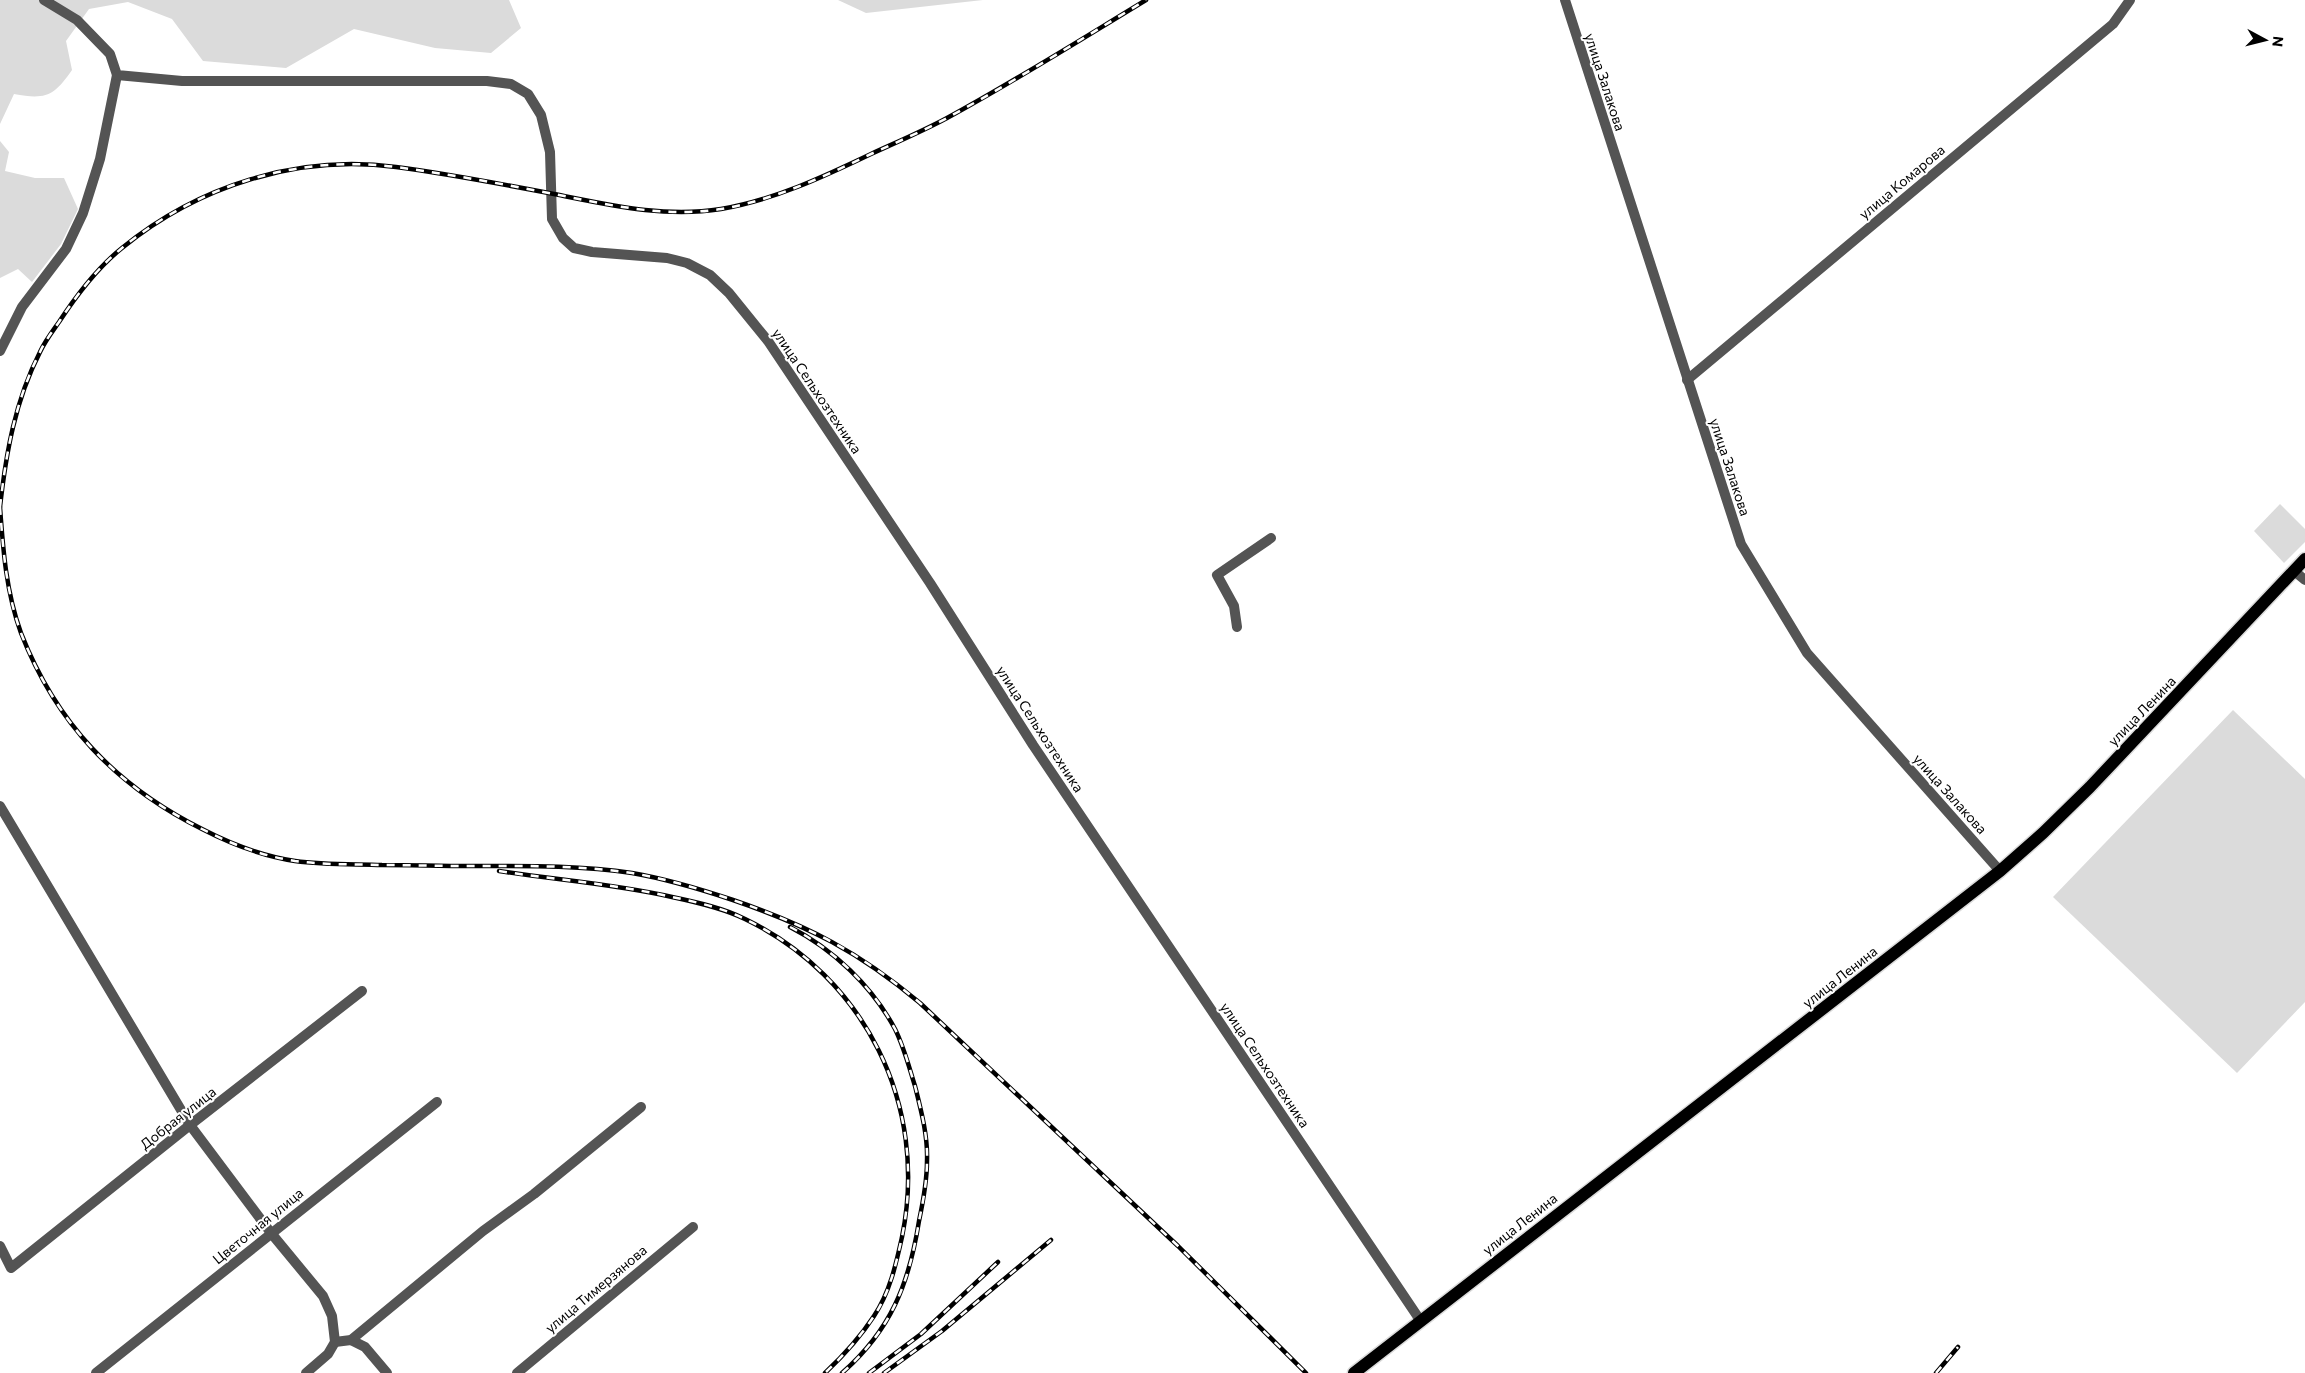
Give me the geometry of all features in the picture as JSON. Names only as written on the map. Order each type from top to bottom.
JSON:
[{"type":"main road","name":"улица Ленина","points":[[1354,1373],[2000,871],[2043,833],[2097,780],[2305,559]]},
{"type":"street","points":[[0,351],[22,307],[66,249],[83,213],[100,159],[117,75],[110,54],[77,20],[44,0]]},
{"type":"street","name":"улица Залакова","points":[[1564,0],[1741,544],[1806,653],[2000,871]]},
{"type":"street","name":"улица Комарова","points":[[1687,380],[2114,24],[2130,0]]},
{"type":"street","name":"улица Сельхозтехника","points":[[117,75],[182,81],[487,81],[510,84],[528,94],[541,115],[550,152],[552,219],[563,238],[574,248],[592,252],[668,258],[688,263],[710,275],[729,293],[768,341],[930,583],[1033,745],[1420,1320]]},
{"type":"street","points":[[1237,627],[1234,606],[1217,575],[1271,538]]},
{"type":"street","points":[[2294,571],[2305,580]]},
{"type":"street","points":[[0,806],[190,1125],[272,1233],[323,1296],[332,1316],[334,1342],[328,1354],[306,1373]]},
{"type":"street","name":"Добрая улица","points":[[0,1246],[11,1268],[362,991]]},
{"type":"street","name":"Цветочная улица","points":[[96,1373],[437,1102]]},
{"type":"street","points":[[334,1342],[351,1340],[483,1231],[534,1194],[641,1107]]},
{"type":"street","name":"улица Тимерзянова","points":[[516,1373],[693,1227]]},
{"type":"street","points":[[351,1340],[365,1347],[387,1373]]},
{"type":"shaded area","points":[[0,0],[509,0],[521,28],[491,53],[435,48],[354,29],[286,68],[203,61],[172,19],[128,2],[89,9],[66,41],[72,70],[66,79],[54,91],[42,96],[14,94],[0,124]]},
{"type":"shaded area","points":[[838,0],[983,0],[866,13]]},
{"type":"shaded area","points":[[0,141],[9,152],[5,171],[35,178],[64,178],[78,209],[61,244],[32,282],[18,269],[0,278]]},
{"type":"shaded area","points":[[2280,504],[2305,529],[2305,542],[2284,563],[2254,531]]},
{"type":"shaded area","points":[[2233,710],[2305,779],[2305,1002],[2237,1073],[2053,897]]},
{"type":"railway","points":[[0,507],[9,447],[24,389],[42,348],[72,302],[104,264],[122,248],[152,226],[183,207],[216,192],[250,179],[286,171],[322,165],[359,164],[436,173],[637,209],[679,212],[721,209],[741,205],[779,194],[816,179],[938,123],[1146,0]]},
{"type":"railway","points":[[0,507],[2,539],[12,602],[21,633],[35,665],[52,696],[92,749],[142,793],[171,812],[224,840],[259,853],[283,859],[338,864],[571,867],[632,873],[671,881],[721,896],[786,920],[832,942],[876,969],[920,1003],[1178,1246],[1306,1373]]},
{"type":"railway","points":[[499,871],[608,885],[700,903],[728,912],[745,919],[787,944],[824,975],[855,1010],[879,1050],[896,1094],[906,1140],[908,1188],[902,1237],[895,1268],[880,1307],[845,1353],[825,1373]]},
{"type":"railway","points":[[790,927],[821,946],[850,970],[886,1013],[895,1029],[906,1057],[924,1123],[927,1152],[926,1184],[910,1265],[895,1305],[885,1323],[859,1357],[842,1373]]},
{"type":"railway","points":[[884,1373],[942,1331],[1051,1240]]},
{"type":"railway","points":[[869,1373],[921,1334],[998,1262]]},
{"type":"railway","points":[[1936,1373],[1958,1347]]}]
